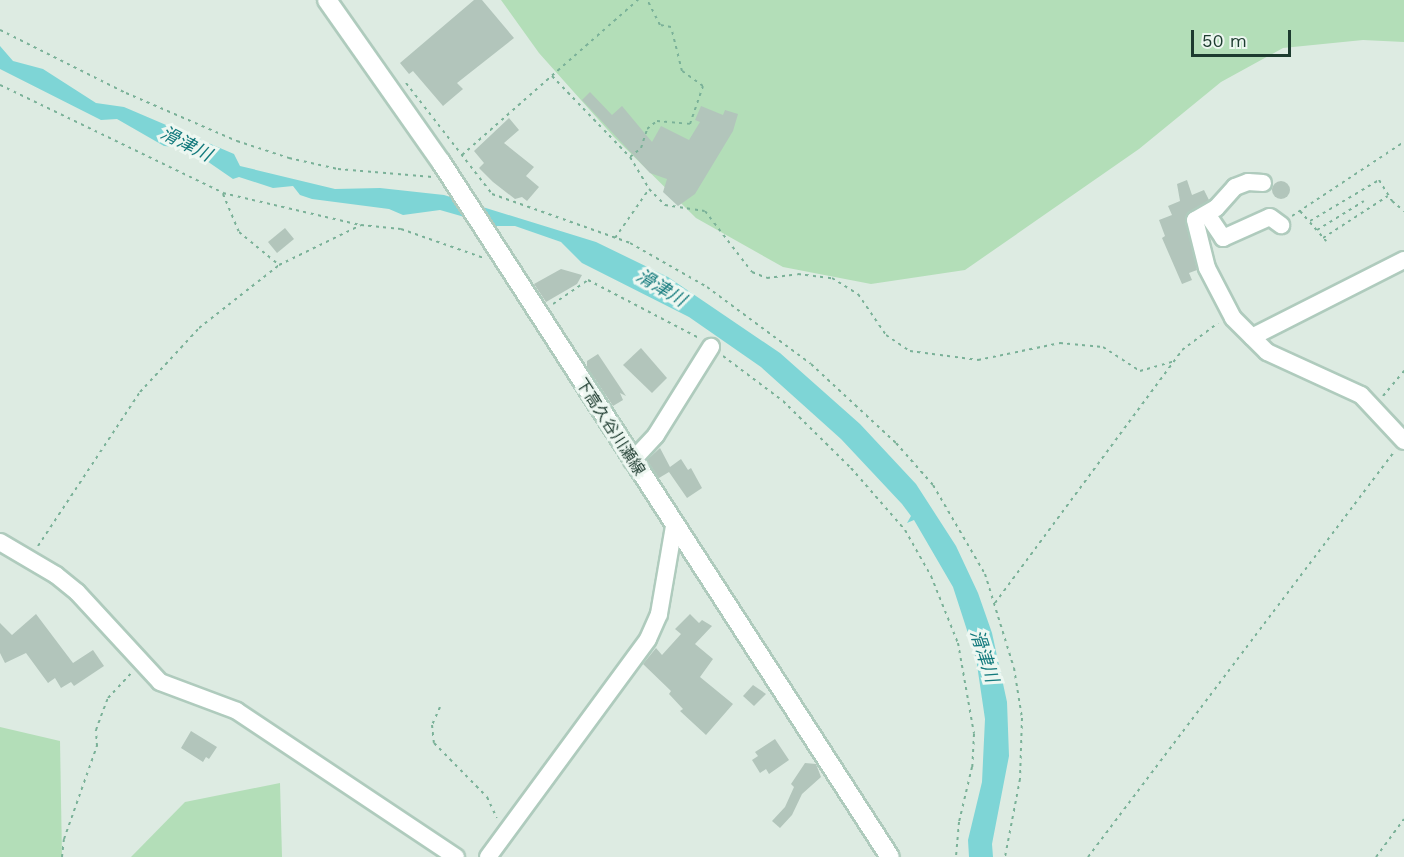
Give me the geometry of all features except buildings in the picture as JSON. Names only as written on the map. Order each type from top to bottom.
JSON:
[{"type":"main road","name":"下高久谷川瀬線","points":[[327,0],[382,75],[441,162],[632,461],[890,857]]},
{"type":"street","points":[[1263,183],[1248,182],[1235,187],[1207,213],[1195,220],[1207,268],[1232,315],[1267,351],[1361,395],[1404,441]]},
{"type":"street","points":[[1207,213],[1223,238],[1270,217],[1281,225]]},
{"type":"street","points":[[1252,337],[1404,260]]},
{"type":"street","points":[[632,461],[656,435],[711,347]]},
{"type":"street","points":[[489,856],[648,639],[659,614],[674,526]]},
{"type":"street","points":[[2,546],[30,558],[77,592],[160,682],[237,711],[456,857]]},
{"type":"path","points":[[462,155],[639,0]]},
{"type":"path","points":[[630,157],[641,148],[646,129],[657,121],[690,124],[703,86],[682,71],[671,27],[660,25],[647,0]]},
{"type":"path","points":[[0,30],[169,113],[289,158],[357,172],[432,177],[453,182]]},
{"type":"path","points":[[382,75],[395,74],[410,86],[492,194],[615,237],[707,287],[775,333],[896,443],[933,485],[968,540],[995,603],[1014,668],[1022,718],[1020,779],[1005,857]]},
{"type":"path","points":[[552,76],[630,157],[650,189],[672,208],[705,211],[742,262],[757,275],[816,274],[843,284],[864,300],[886,335],[917,354],[978,360],[1060,343],[1103,347],[1140,371],[1174,361]]},
{"type":"path","points":[[0,85],[223,193],[361,225],[401,229],[486,259],[500,256]]},
{"type":"path","points":[[1281,225],[1404,142]]},
{"type":"path","points":[[1310,221],[1379,180],[1388,196],[1404,211]]},
{"type":"path","points":[[615,237],[650,189]]},
{"type":"path","points":[[223,193],[239,232],[279,265]]},
{"type":"path","points":[[1300,211],[1325,239],[1388,196]]},
{"type":"path","points":[[1317,230],[1364,201]]},
{"type":"path","points":[[30,558],[140,392],[199,328],[279,265],[361,225]]},
{"type":"path","points":[[538,314],[588,280],[668,319],[711,347],[783,401],[851,468],[905,530],[932,576],[958,644],[973,725],[972,767],[959,822],[956,857]]},
{"type":"path","points":[[995,603],[1174,361],[1189,343],[1232,315]]},
{"type":"path","points":[[1374,408],[1404,370]]},
{"type":"path","points":[[1088,857],[1404,441]]},
{"type":"path","points":[[62,857],[108,698],[141,662]]},
{"type":"path","points":[[440,707],[432,724],[434,743],[487,797],[506,833]]},
{"type":"path","points":[[1376,857],[1404,819]]},
{"type":"green space","points":[[501,0],[1404,0],[1404,42],[1363,40],[1283,48],[1221,82],[1139,149],[965,270],[871,284],[783,267],[696,218],[614,137],[539,53]]},
{"type":"green space","points":[[0,727],[60,741],[62,857],[0,857]]},
{"type":"green space","points":[[280,783],[282,857],[131,857],[185,802]]},
{"type":"water","name":"滑津川","points":[[0,46],[13,61],[43,69],[96,103],[124,107],[234,154],[240,166],[335,189],[380,188],[444,195],[596,242],[668,277],[780,353],[860,424],[916,484],[956,546],[978,593],[992,633],[1007,702],[1009,756],[992,844],[993,857],[969,857],[968,840],[982,782],[985,719],[976,658],[953,587],[914,520],[907,523],[911,516],[902,504],[841,439],[761,367],[689,317],[582,263],[561,242],[515,226],[496,226],[440,210],[403,215],[389,209],[312,199],[300,195],[293,186],[273,188],[239,177],[233,179],[188,148],[164,146],[117,119],[101,120],[0,69]]}]
